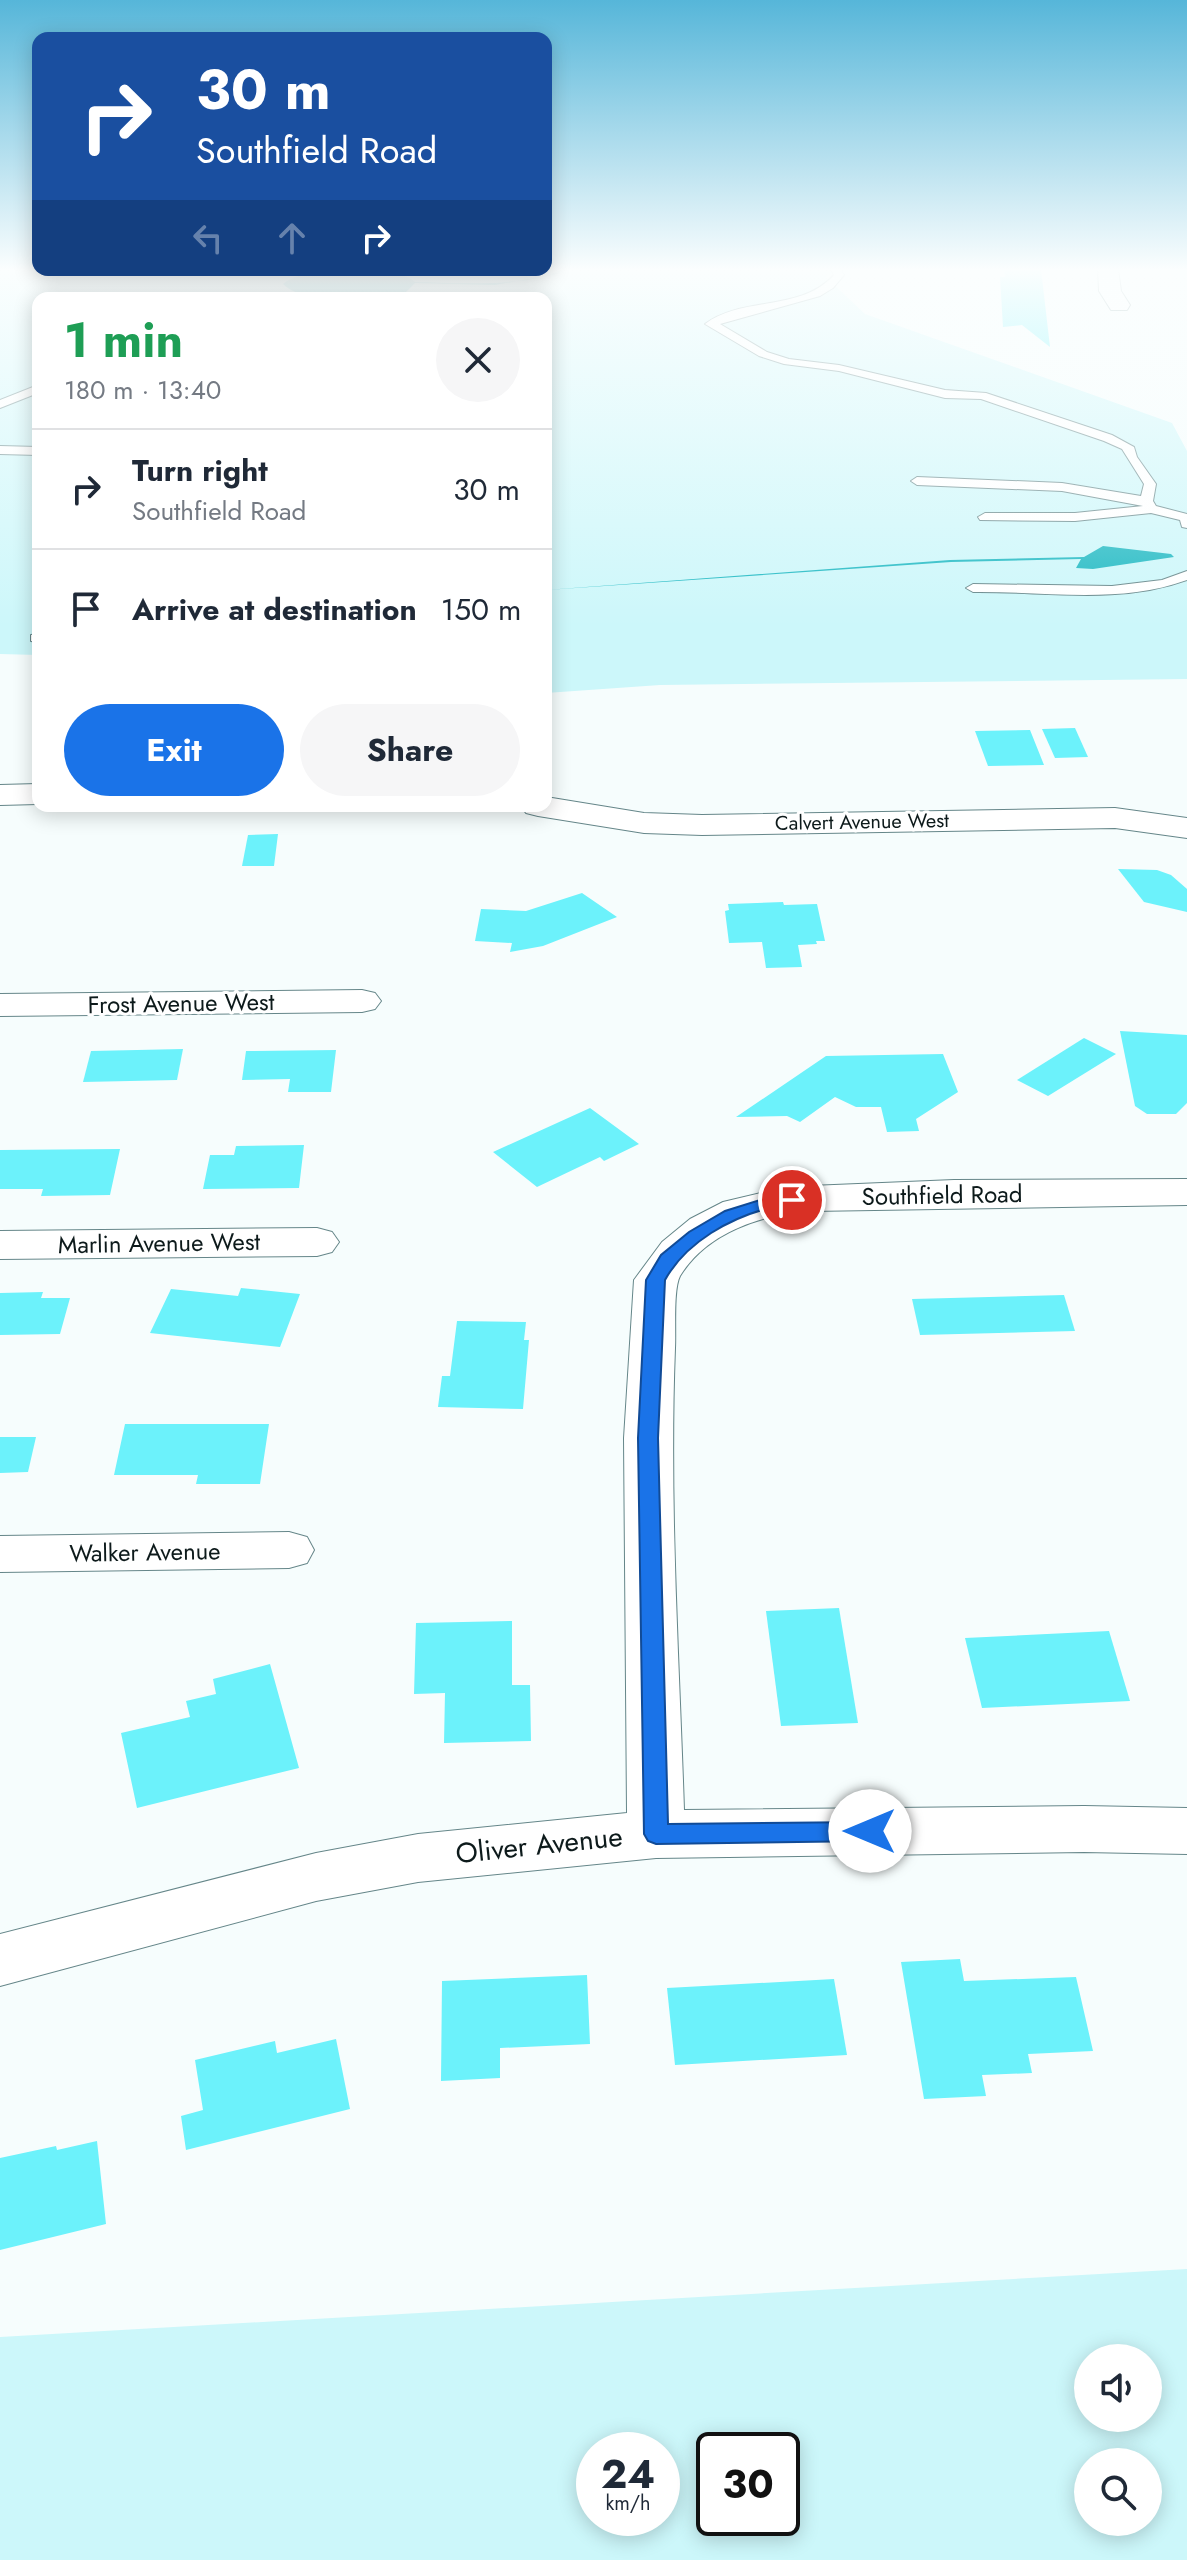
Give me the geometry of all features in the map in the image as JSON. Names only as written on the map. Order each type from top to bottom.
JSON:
[{"type":"street","points":[[0,795],[32,794]]},
{"type":"street","name":"Calvert Avenue West","points":[[552,808],[644,823],[702,825],[1115,818],[1187,828]]},
{"type":"street","name":"Frost Avenue West","points":[[0,1005],[362,1001]]},
{"type":"street","name":"Southfield Road","points":[[656,1834],[648,1438],[656,1280],[668,1259],[695,1236],[731,1215],[773,1202],[972,1193],[1187,1192]]},
{"type":"street","name":"Marlin Avenue West","points":[[0,1245],[317,1242]]},
{"type":"street","name":"Walker Avenue","points":[[0,1554],[289,1550]]},
{"type":"street","name":"Oliver Avenue","points":[[0,1960],[316,1877],[418,1858],[656,1834],[1068,1829],[1187,1831]]},
{"type":"lane","points":[[922,388],[945,394],[982,396],[1128,447],[1131,457],[1150,484],[1148,505]]},
{"type":"lane","points":[[0,404],[32,391]]},
{"type":"lane","points":[[0,450],[32,451]]},
{"type":"lane","points":[[917,481],[1062,487],[1148,505],[1186,518],[1187,524]]},
{"type":"lane","points":[[985,517],[1075,517],[1148,505]]},
{"type":"lane","points":[[973,588],[1080,590],[1170,584],[1187,575]]},
{"type":"shaded area","points":[[0,388],[32,388],[32,655],[0,654]]},
{"type":"shaded area","points":[[552,388],[1075,388],[1172,423],[1187,451],[1187,679],[660,685],[552,693]]},
{"type":"shaded area","points":[[1187,2269],[1187,2560],[0,2560],[0,2337]]},
{"type":"water","points":[[1103,546],[1171,554],[1174,557],[1093,569],[1076,568],[1081,559],[951,562],[552,590],[950,560],[1084,557]]},
{"type":"building","points":[[1075,728],[1088,757],[1055,758],[1042,729]]},
{"type":"building","points":[[1030,730],[1044,765],[988,766],[975,731]]},
{"type":"building","points":[[278,834],[274,866],[242,866],[248,835]]},
{"type":"building","points":[[1118,869],[1157,870],[1171,875],[1187,889],[1187,912],[1144,902]]},
{"type":"building","points":[[582,893],[617,917],[543,946],[510,952],[512,943],[475,941],[481,909],[526,911]]},
{"type":"building","points":[[783,902],[784,905],[817,904],[825,941],[798,945],[802,967],[766,968],[762,942],[729,943],[725,911],[729,910],[728,904]]},
{"type":"building","points":[[1120,1031],[1187,1035],[1187,1103],[1176,1114],[1147,1114],[1135,1106]]},
{"type":"building","points":[[1084,1038],[1116,1054],[1048,1096],[1017,1080]]},
{"type":"building","points":[[183,1049],[177,1080],[83,1082],[91,1051]]},
{"type":"building","points":[[336,1050],[331,1092],[288,1092],[290,1079],[242,1080],[246,1051]]},
{"type":"building","points":[[943,1054],[958,1092],[916,1119],[919,1131],[887,1132],[881,1107],[856,1107],[835,1097],[800,1122],[787,1116],[736,1117],[826,1056]]},
{"type":"building","points":[[590,1108],[639,1144],[604,1161],[600,1157],[537,1187],[493,1152]]},
{"type":"building","points":[[304,1145],[299,1188],[203,1189],[210,1155],[234,1155],[236,1146]]},
{"type":"building","points":[[120,1149],[110,1195],[41,1196],[43,1189],[0,1189],[0,1150]]},
{"type":"building","points":[[241,1288],[300,1294],[280,1347],[150,1333],[171,1289],[238,1296]]},
{"type":"building","points":[[43,1292],[41,1298],[70,1298],[60,1334],[0,1335],[0,1293]]},
{"type":"building","points":[[1064,1295],[1075,1331],[920,1335],[912,1299]]},
{"type":"building","points":[[457,1321],[526,1322],[524,1340],[529,1340],[523,1409],[438,1407],[442,1376],[450,1376]]},
{"type":"building","points":[[125,1424],[269,1424],[260,1484],[196,1484],[198,1475],[114,1475]]},
{"type":"building","points":[[0,1437],[36,1437],[28,1472],[0,1473]]},
{"type":"building","points":[[839,1608],[858,1723],[781,1726],[766,1611]]},
{"type":"building","points":[[512,1621],[512,1685],[530,1685],[531,1741],[444,1743],[445,1693],[414,1694],[416,1623]]},
{"type":"building","points":[[1109,1631],[1130,1701],[982,1708],[965,1638]]},
{"type":"building","points":[[270,1664],[299,1768],[137,1808],[121,1733],[190,1717],[186,1701],[216,1694],[213,1679]]},
{"type":"building","points":[[960,1959],[964,1981],[1076,1977],[1093,2051],[1028,2054],[1032,2073],[982,2075],[986,2096],[924,2099],[901,1962]]},
{"type":"building","points":[[587,1975],[590,2044],[500,2048],[500,2078],[441,2081],[442,1981]]},
{"type":"building","points":[[834,1979],[847,2055],[675,2065],[667,1988]]},
{"type":"building","points":[[336,2039],[350,2109],[186,2150],[181,2116],[203,2110],[195,2060],[275,2041],[277,2053]]},
{"type":"building","points":[[97,2141],[106,2224],[0,2250],[0,2158]]},
{"type":"route","points":[[792,1200],[773,1202],[731,1215],[695,1236],[668,1259],[656,1280],[648,1438],[656,1834],[870,1831]]}]
